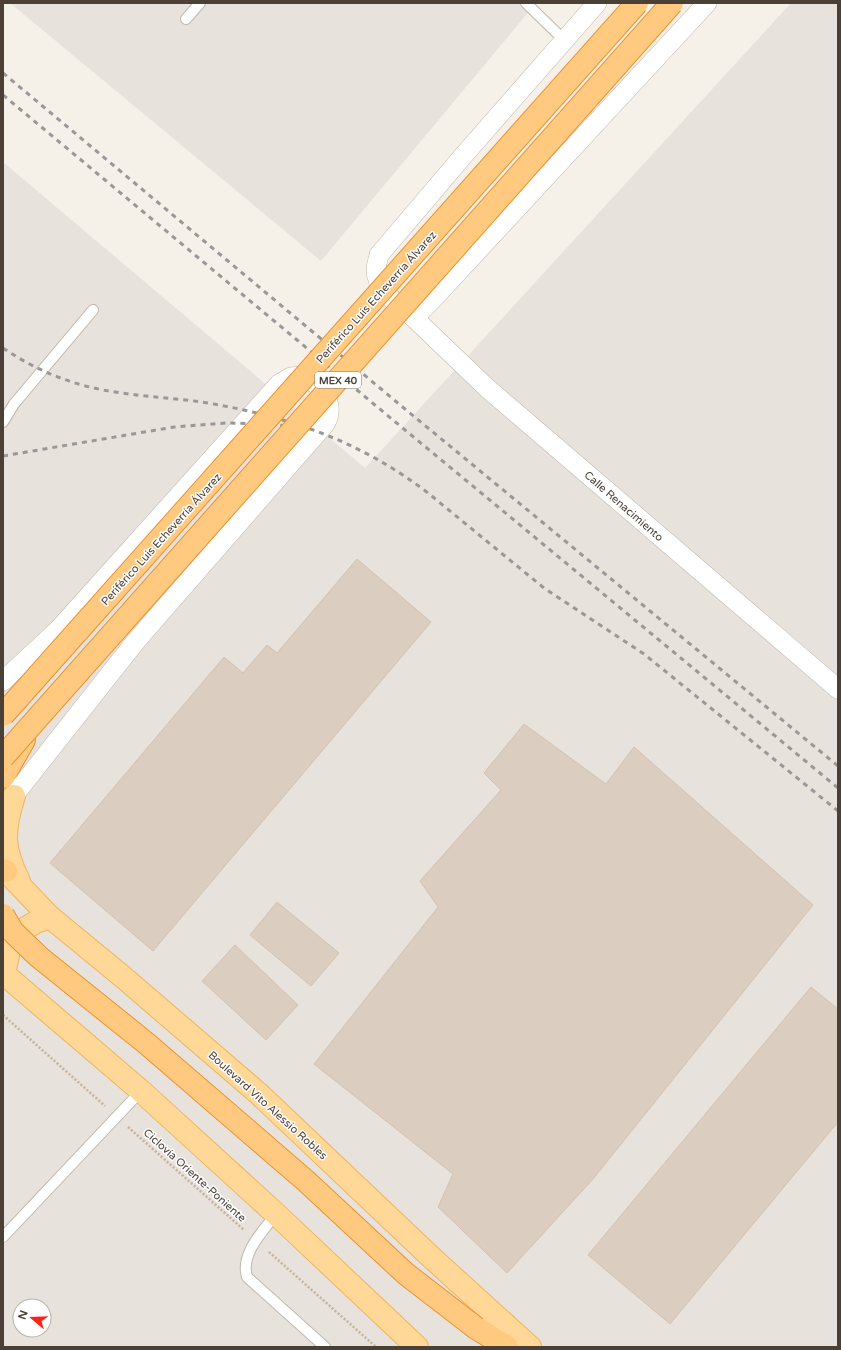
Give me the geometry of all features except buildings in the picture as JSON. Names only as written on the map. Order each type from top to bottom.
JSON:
[{"type":"highway","name":"Periférico Luis Echeverría Álvarez","points":[[8,708],[637,3]]},
{"type":"highway","name":"MEX 40","points":[[3,757],[672,3]]},
{"type":"highway","points":[[3,778],[36,720]]},
{"type":"highway","points":[[3,915],[13,932],[39,957],[146,1043],[306,1181],[406,1274],[476,1328],[507,1347]]},
{"type":"main road","points":[[7,802],[5,831],[6,843],[10,864],[23,889]]},
{"type":"main road","name":"Boulevard Vito Alessio Robles","points":[[4,870],[50,917],[123,977],[259,1094],[432,1258],[530,1347]]},
{"type":"main road","points":[[50,917],[36,922],[26,928],[15,941],[9,951],[3,974],[141,1091],[276,1214],[417,1347]]},
{"type":"street","points":[[414,318],[707,3]]},
{"type":"street","points":[[564,40],[591,5]]},
{"type":"street","name":"Calle Renacimiento","points":[[564,40],[379,255],[376,271],[378,282],[386,292],[493,393],[838,689]]},
{"type":"street","points":[[3,682],[58,630],[279,384],[291,378],[302,376],[318,386],[326,396],[330,408],[330,417],[325,424],[136,641],[7,802]]},
{"type":"lane","points":[[186,19],[200,3]]},
{"type":"lane","points":[[526,3],[564,40]]},
{"type":"lane","points":[[3,422],[14,404],[93,310]]},
{"type":"lane","points":[[3,1237],[141,1091]]},
{"type":"lane","points":[[276,1214],[256,1240],[248,1255],[245,1264],[247,1277],[325,1347]]},
{"type":"path","name":"Ciclovía Oriente-Poniente","points":[[3,1015],[376,1347]]},
{"type":"shaded area","points":[[10,3],[536,3],[321,261]]},
{"type":"shaded area","points":[[791,3],[838,3],[838,1347],[3,1347],[3,162],[365,468]]},
{"type":"railway","points":[[3,73],[405,409],[838,766]]},
{"type":"railway","points":[[3,95],[838,788]]},
{"type":"railway","points":[[3,348],[29,364],[71,382],[127,394],[208,403],[268,416],[324,434],[377,459],[428,493],[544,588],[644,654],[838,811]]},
{"type":"railway","points":[[3,456],[174,427],[226,423],[272,424],[292,427]]}]
